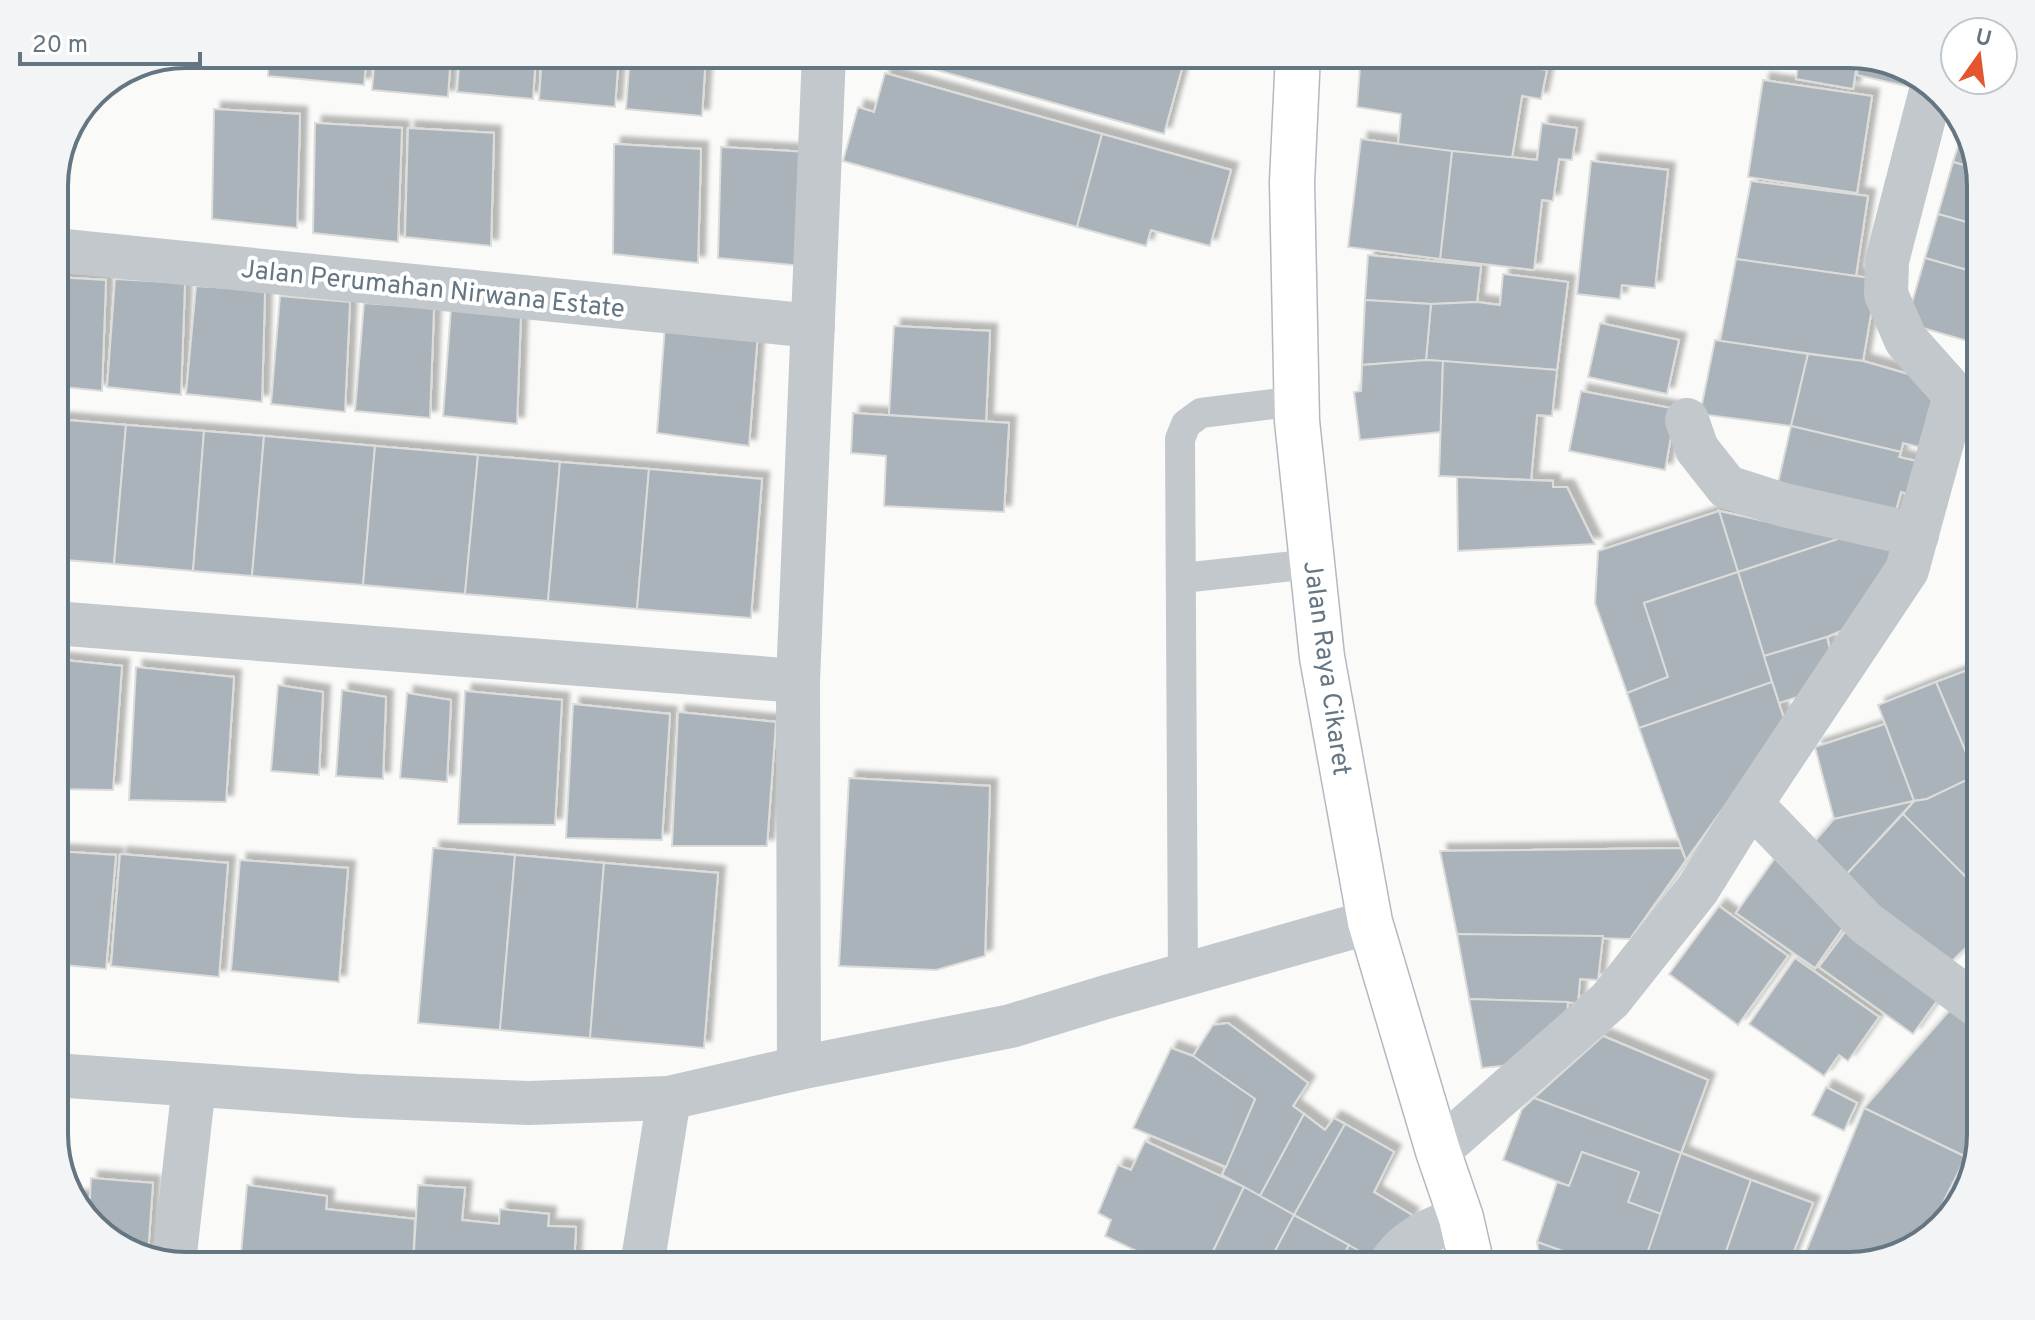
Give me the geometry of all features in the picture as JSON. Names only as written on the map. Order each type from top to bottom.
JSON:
[{"type":"main road","name":"Jalan Raya Cikaret","points":[[1297,68],[1292,182],[1297,401],[1322,657],[1370,922],[1469,1252]]},
{"type":"street","points":[[799,1068],[798,681],[823,68]]},
{"type":"street","points":[[1929,99],[1887,261],[1886,294],[1906,340],[1967,401]]},
{"type":"street","name":"Jalan Perumahan Nirwana Estate","points":[[68,251],[813,326]]},
{"type":"street","points":[[1438,1151],[1610,1000],[1698,889],[1907,570],[1917,535],[1967,405]]},
{"type":"street","points":[[1687,420],[1697,449],[1727,487],[1784,505],[1917,535]]},
{"type":"street","points":[[68,624],[798,681]]},
{"type":"street","points":[[1751,804],[1866,923],[1967,998]]},
{"type":"street","points":[[68,1076],[357,1096],[529,1103],[669,1098],[799,1068],[1011,1026],[1370,922]]},
{"type":"street","points":[[175,1251],[194,1085]]},
{"type":"street","points":[[644,1252],[669,1098]]},
{"type":"street","points":[[1399,1252],[1413,1239],[1461,1218]]},
{"type":"lane","points":[[1183,977],[1180,439],[1186,424],[1201,413],[1297,401]]},
{"type":"lane","points":[[1182,578],[1312,564]]},
{"type":"building","points":[[268,68],[366,68],[364,85],[268,76]]},
{"type":"building","points":[[374,68],[450,68],[448,97],[372,90]]},
{"type":"building","points":[[459,68],[535,68],[533,99],[457,92]]},
{"type":"building","points":[[541,68],[618,68],[615,107],[539,100]]},
{"type":"building","points":[[629,68],[705,68],[702,116],[626,109]]},
{"type":"building","points":[[930,68],[1182,68],[1164,134]]},
{"type":"building","points":[[1360,68],[1547,70],[1541,99],[1522,96],[1512,158],[1398,145],[1401,114],[1357,107]]},
{"type":"building","points":[[1798,68],[1856,68],[1853,89],[1796,79]]},
{"type":"building","points":[[1858,69],[1879,72],[1914,88],[1857,75]]},
{"type":"building","points":[[885,73],[1102,134],[1077,227],[843,161],[858,107],[874,112]]},
{"type":"building","points":[[1763,80],[1872,96],[1857,193],[1748,177]]},
{"type":"building","points":[[214,109],[300,114],[297,228],[212,219]]},
{"type":"building","points":[[315,123],[402,128],[398,242],[313,233]]},
{"type":"building","points":[[1542,123],[1577,128],[1572,160],[1559,159],[1553,201],[1542,200],[1534,270],[1440,259],[1452,151],[1537,160]]},
{"type":"building","points":[[408,128],[494,133],[491,246],[405,237]]},
{"type":"building","points":[[1102,134],[1231,170],[1210,246],[1151,230],[1146,246],[1077,227]]},
{"type":"building","points":[[1361,139],[1452,151],[1440,259],[1348,247]]},
{"type":"building","points":[[614,144],[701,149],[698,263],[613,254]]},
{"type":"building","points":[[1959,144],[1965,165],[1953,162]]},
{"type":"building","points":[[721,147],[807,152],[803,266],[718,258]]},
{"type":"building","points":[[1591,161],[1668,170],[1655,288],[1622,285],[1620,299],[1577,294]]},
{"type":"building","points":[[1953,162],[1965,165],[1967,222],[1938,214]]},
{"type":"building","points":[[1751,181],[1868,196],[1856,276],[1736,259]]},
{"type":"building","points":[[1938,214],[1967,222],[1967,270],[1925,258]]},
{"type":"building","points":[[1368,255],[1481,266],[1477,302],[1431,304],[1365,300]]},
{"type":"building","points":[[1925,258],[1967,270],[1967,341],[1906,323]]},
{"type":"building","points":[[1736,259],[1877,279],[1863,361],[1720,341]]},
{"type":"building","points":[[1503,274],[1568,282],[1557,370],[1426,360],[1431,304],[1477,302],[1500,305]]},
{"type":"building","points":[[68,278],[106,280],[102,391],[68,387]]},
{"type":"building","points":[[115,279],[185,283],[181,395],[107,387]]},
{"type":"building","points":[[196,286],[265,290],[262,402],[186,394]]},
{"type":"building","points":[[280,296],[350,302],[345,412],[271,404]]},
{"type":"building","points":[[1365,300],[1431,304],[1426,360],[1362,365]]},
{"type":"building","points":[[364,303],[434,308],[430,418],[355,411]]},
{"type":"building","points":[[451,308],[521,313],[517,424],[443,416]]},
{"type":"building","points":[[1600,323],[1679,340],[1667,394],[1588,377]]},
{"type":"building","points":[[665,326],[758,332],[749,446],[657,433]]},
{"type":"building","points":[[894,326],[990,331],[986,421],[889,415]]},
{"type":"building","points":[[1715,340],[1808,354],[1791,426],[1700,414]]},
{"type":"building","points":[[1808,354],[1863,361],[1915,376],[1934,394],[1919,447],[1903,443],[1901,452],[1791,426]]},
{"type":"building","points":[[1443,361],[1441,432],[1360,440],[1354,392],[1361,391],[1362,365]]},
{"type":"building","points":[[1443,361],[1557,370],[1552,416],[1537,415],[1531,480],[1439,476]]},
{"type":"building","points":[[1581,391],[1676,409],[1665,470],[1569,451]]},
{"type":"building","points":[[853,413],[1009,423],[1004,512],[884,506],[886,456],[851,453]]},
{"type":"building","points":[[68,420],[126,425],[114,564],[68,560]]},
{"type":"building","points":[[126,425],[204,431],[193,571],[114,564]]},
{"type":"building","points":[[1791,426],[1901,452],[1899,457],[1924,463],[1915,496],[1901,492],[1893,522],[1776,492]]},
{"type":"building","points":[[204,431],[264,436],[252,576],[193,571]]},
{"type":"building","points":[[264,436],[375,446],[363,585],[252,576]]},
{"type":"building","points":[[375,446],[478,455],[465,594],[363,585]]},
{"type":"building","points":[[478,455],[560,462],[548,601],[465,594]]},
{"type":"building","points":[[560,462],[649,469],[637,609],[548,601]]},
{"type":"building","points":[[649,469],[762,479],[751,618],[637,609]]},
{"type":"building","points":[[1457,477],[1553,481],[1553,487],[1567,487],[1595,544],[1458,551]]},
{"type":"building","points":[[1719,511],[1841,538],[1738,572]]},
{"type":"building","points":[[1719,511],[1738,572],[1644,603],[1668,677],[1627,693],[1595,603],[1598,551]]},
{"type":"building","points":[[1841,538],[1904,551],[1865,620],[1827,637],[1764,656],[1738,572]]},
{"type":"building","points":[[1738,572],[1772,682],[1639,728],[1627,693],[1668,677],[1644,603]]},
{"type":"building","points":[[1827,637],[1833,662],[1807,694],[1779,703],[1764,656]]},
{"type":"building","points":[[68,660],[122,666],[113,790],[68,789]]},
{"type":"building","points":[[136,667],[234,677],[226,802],[129,800]]},
{"type":"building","points":[[1967,670],[1967,755],[1936,682]]},
{"type":"building","points":[[1772,682],[1785,722],[1686,860],[1639,728]]},
{"type":"building","points":[[1936,682],[1967,755],[1967,780],[1927,799],[1914,801],[1878,705]]},
{"type":"building","points":[[278,685],[323,692],[319,775],[271,771]]},
{"type":"building","points":[[342,690],[386,697],[383,779],[336,776]]},
{"type":"building","points":[[465,691],[562,700],[555,825],[458,824]]},
{"type":"building","points":[[407,693],[451,700],[447,782],[400,778]]},
{"type":"building","points":[[573,704],[670,714],[662,840],[566,838]]},
{"type":"building","points":[[678,712],[776,722],[767,846],[672,846]]},
{"type":"building","points":[[1885,724],[1914,801],[1834,819],[1815,747]]},
{"type":"building","points":[[849,778],[990,786],[985,956],[936,970],[839,966]]},
{"type":"building","points":[[1967,780],[1967,878],[1903,814],[1914,801],[1927,799]]},
{"type":"building","points":[[1914,801],[1843,878],[1808,849],[1834,819]]},
{"type":"building","points":[[1903,814],[1967,878],[1967,947],[1947,966],[1843,878]]},
{"type":"building","points":[[433,848],[515,855],[500,1030],[418,1023]]},
{"type":"building","points":[[1681,848],[1686,860],[1630,939],[1457,934],[1440,851]]},
{"type":"building","points":[[68,852],[116,855],[106,969],[68,965]]},
{"type":"building","points":[[120,854],[228,863],[219,977],[111,966]]},
{"type":"building","points":[[515,855],[604,863],[590,1038],[500,1030]]},
{"type":"building","points":[[1775,858],[1854,912],[1815,968],[1736,913]]},
{"type":"building","points":[[240,860],[348,868],[339,982],[231,971]]},
{"type":"building","points":[[604,863],[718,873],[704,1048],[590,1038]]},
{"type":"building","points":[[1719,906],[1788,956],[1738,1025],[1669,974]]},
{"type":"building","points":[[1854,920],[1947,987],[1913,1034],[1819,967]]},
{"type":"building","points":[[1457,934],[1603,936],[1598,980],[1580,979],[1578,1003],[1469,999]]},
{"type":"building","points":[[1795,958],[1879,1017],[1848,1061],[1839,1055],[1824,1076],[1749,1024]]},
{"type":"building","points":[[1469,999],[1568,1002],[1566,1027],[1519,1064],[1482,1068]]},
{"type":"building","points":[[1956,1003],[1967,1014],[1965,1156],[1864,1108]]},
{"type":"building","points":[[1228,1023],[1308,1083],[1293,1106],[1304,1114],[1260,1196],[1222,1175],[1255,1099],[1193,1056],[1213,1025]]},
{"type":"building","points":[[1603,1036],[1708,1080],[1681,1153],[1534,1098]]},
{"type":"building","points":[[1171,1048],[1193,1056],[1255,1099],[1226,1167],[1133,1128]]},
{"type":"building","points":[[1826,1087],[1857,1103],[1844,1131],[1812,1115]]},
{"type":"building","points":[[1534,1098],[1681,1153],[1661,1214],[1628,1202],[1639,1172],[1582,1152],[1569,1186],[1503,1160],[1522,1109]]},
{"type":"building","points":[[1864,1108],[1965,1156],[1938,1212],[1908,1236],[1864,1251],[1806,1252]]},
{"type":"building","points":[[1304,1114],[1325,1130],[1334,1118],[1345,1124],[1294,1215],[1260,1196]]},
{"type":"building","points":[[1345,1124],[1394,1152],[1374,1192],[1412,1215],[1391,1252],[1360,1252],[1294,1215]]},
{"type":"building","points":[[1145,1141],[1244,1187],[1213,1252],[1139,1252],[1105,1236],[1111,1220],[1098,1213],[1118,1165],[1131,1170]]},
{"type":"building","points":[[1582,1152],[1639,1172],[1628,1202],[1661,1214],[1648,1252],[1565,1252],[1537,1242],[1557,1182],[1569,1186]]},
{"type":"building","points":[[1681,1153],[1751,1180],[1726,1252],[1648,1252]]},
{"type":"building","points":[[1963,1162],[1955,1186],[1940,1209]]},
{"type":"building","points":[[91,1178],[153,1183],[149,1246],[108,1223],[87,1198],[90,1198]]},
{"type":"building","points":[[1751,1180],[1813,1203],[1794,1252],[1726,1252]]},
{"type":"building","points":[[247,1185],[327,1196],[326,1209],[415,1219],[414,1252],[241,1252]]},
{"type":"building","points":[[418,1185],[465,1188],[462,1220],[499,1224],[500,1209],[549,1214],[548,1226],[576,1227],[575,1252],[414,1252]]},
{"type":"building","points":[[1244,1187],[1294,1215],[1274,1252],[1213,1252]]},
{"type":"building","points":[[1294,1215],[1349,1245],[1345,1252],[1274,1252]]},
{"type":"building","points":[[1537,1242],[1565,1252],[1539,1252]]},
{"type":"building","points":[[1349,1245],[1361,1252],[1345,1252]]}]
